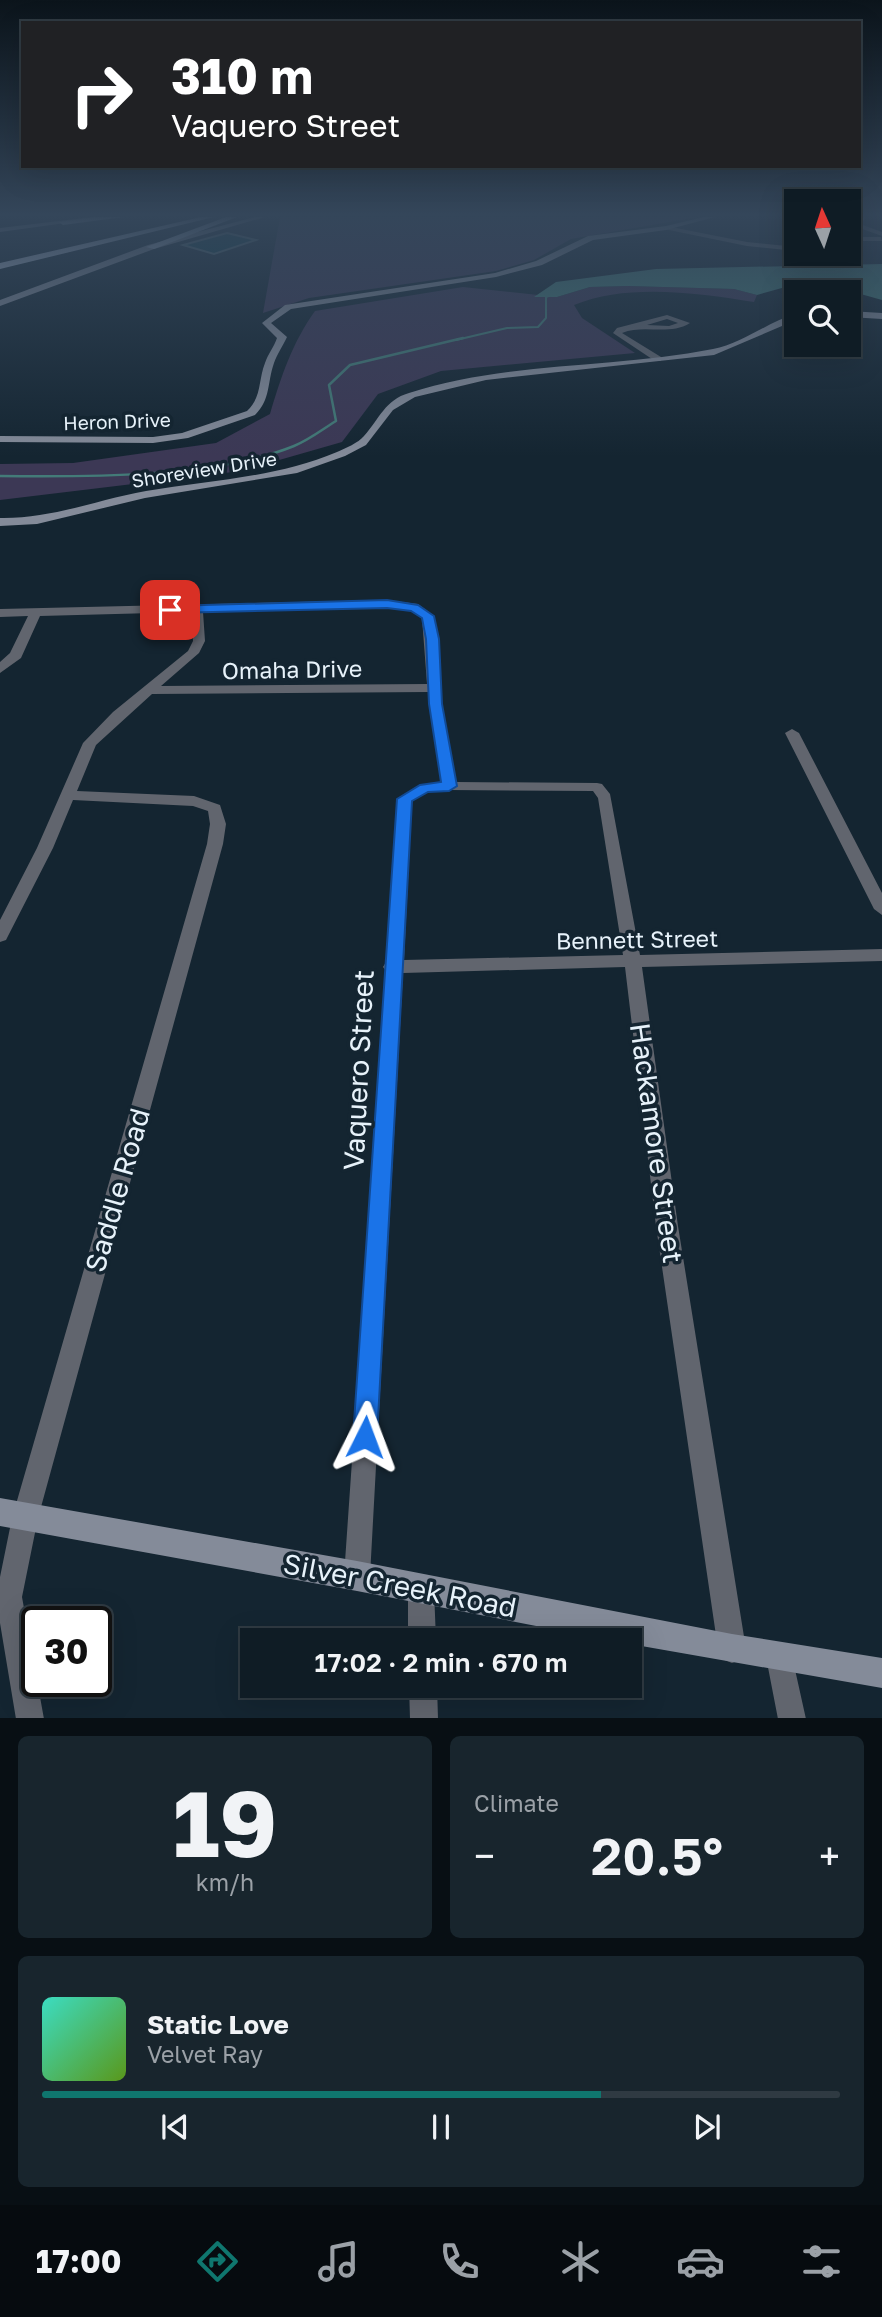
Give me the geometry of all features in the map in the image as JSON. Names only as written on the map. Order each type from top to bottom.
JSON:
[{"type":"street","name":"Heron Drive","points":[[0,439],[153,440],[184,436],[251,413],[264,399],[268,367],[282,337],[267,323],[288,307],[339,297]]},
{"type":"street","points":[[861,315],[882,316]]},
{"type":"street","points":[[633,327],[670,328],[686,323],[667,317],[633,327],[617,335],[658,359]]},
{"type":"street","name":"Shoreview Drive","points":[[0,522],[49,519],[143,495],[286,473],[359,445],[367,439],[382,413],[405,397],[444,386],[534,370],[715,352],[770,324],[784,320]]},
{"type":"street","points":[[0,613],[387,604],[418,610],[428,616],[449,786]]},
{"type":"street","points":[[0,936],[45,848],[90,743],[193,653],[200,641],[197,609]]},
{"type":"street","points":[[0,669],[16,655],[36,612]]},
{"type":"street","name":"Omaha Drive","points":[[149,690],[435,688]]},
{"type":"street","points":[[792,733],[882,909]]},
{"type":"street","name":"Hackamore Street","points":[[449,786],[546,785],[597,787],[602,791],[633,962],[667,1226],[732,1649]]},
{"type":"street","name":"Vaquero Street","points":[[357,1576],[404,799],[425,788],[449,786]]},
{"type":"street","name":"Saddle Road","points":[[30,1718],[9,1597],[12,1515],[215,844],[218,824],[215,808],[194,801],[68,795]]},
{"type":"street","name":"Bennett Street","points":[[392,967],[882,955]]},
{"type":"street","name":"Silver Creek Road","points":[[12,1515],[357,1576],[732,1649],[882,1673]]},
{"type":"street","points":[[421,1590],[422,1628]]},
{"type":"street","points":[[779,1657],[792,1718]]},
{"type":"street","points":[[423,1698],[424,1718]]},
{"type":"shaded area","points":[[266,297],[315,297],[309,298],[263,313]]},
{"type":"shaded area","points":[[400,297],[600,297],[574,305],[582,318],[635,353],[441,371],[378,394],[342,442],[241,471],[0,500],[0,464],[73,463],[216,443],[270,414],[294,348],[315,311]]},
{"type":"shaded area","points":[[719,297],[756,297],[754,302]]},
{"type":"waterway","points":[[456,340],[507,328],[538,327],[546,318],[546,297]]},
{"type":"waterway","points":[[0,476],[149,473],[189,470],[262,457],[300,444],[336,421],[329,385],[350,365],[463,338]]},
{"type":"route","points":[[170,610],[387,604],[414,607],[428,616],[432,639],[435,704],[449,786],[425,788],[404,799],[365,1437]]}]
